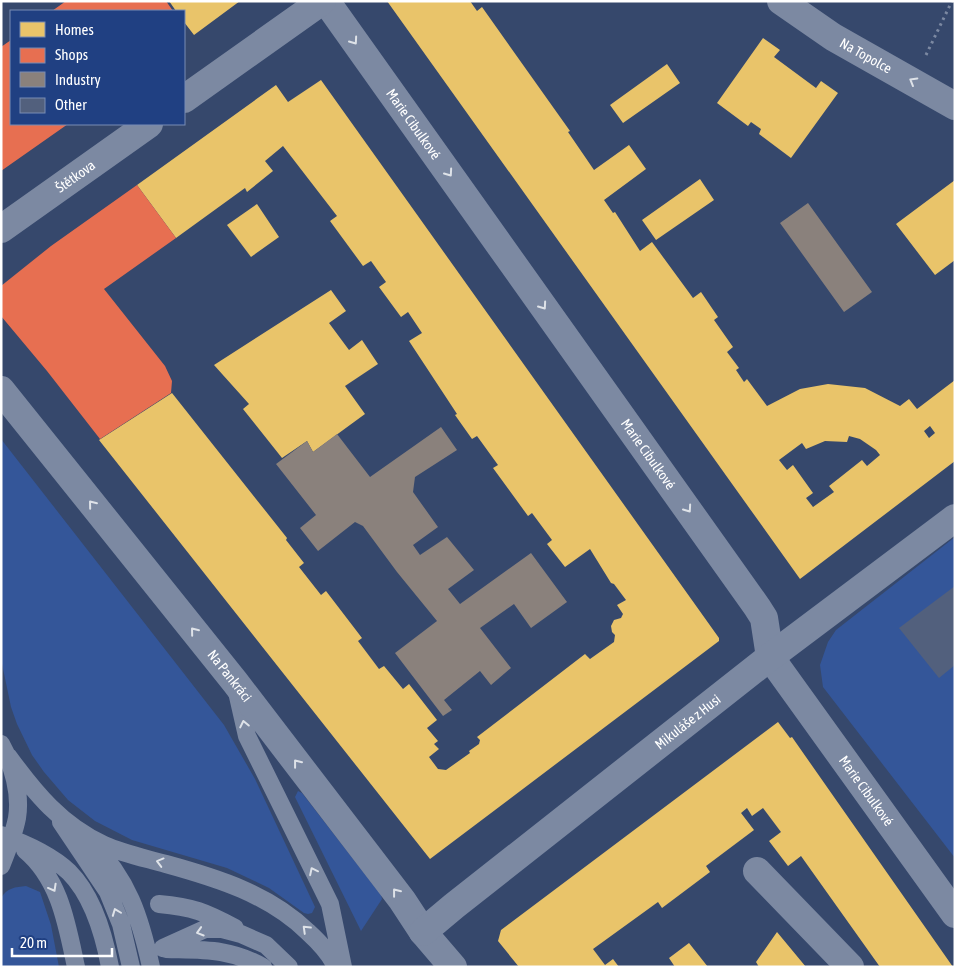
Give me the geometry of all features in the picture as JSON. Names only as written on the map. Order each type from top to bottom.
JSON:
[{"type":"street","points":[[185,98],[322,1]]},
{"type":"street","name":"Marie Cibulkové","points":[[326,1],[757,607],[764,618],[770,656],[955,914]]},
{"type":"street","name":"Na Topolce","points":[[781,1],[833,37],[955,106]]},
{"type":"street","name":"Štětkova","points":[[1,229],[148,125]]},
{"type":"street","name":"Na Pankráci","points":[[1,390],[235,682],[452,967]]},
{"type":"street","name":"Mikuláše z Husi","points":[[424,932],[770,656],[955,518]]},
{"type":"street","points":[[757,872],[850,967]]},
{"type":"lane","points":[[235,682],[247,736],[330,904],[343,967]]},
{"type":"lane","points":[[5,750],[31,788],[54,812],[108,892],[121,924],[131,967]]},
{"type":"lane","points":[[1,866],[6,837],[17,818],[18,802],[15,782],[5,750]]},
{"type":"lane","points":[[54,812],[80,831],[104,845],[131,855],[213,878],[244,890],[274,905],[300,924],[321,944],[336,967]]},
{"type":"lane","points":[[80,831],[107,858],[124,884],[139,918],[151,967]]},
{"type":"lane","points":[[6,837],[52,859],[69,872],[81,886],[106,943],[110,967]]},
{"type":"lane","points":[[6,837],[29,854],[55,890],[63,911],[76,967]]},
{"type":"lane","points":[[159,904],[185,906],[203,911],[266,945],[289,967]]},
{"type":"lane","points":[[263,967],[248,958],[232,953],[163,948],[205,929],[222,929],[241,934],[266,945]]},
{"type":"path","points":[[925,57],[952,1]]},
{"type":"shaded area","points":[[1,439],[224,725],[255,779],[315,907],[312,913],[304,913],[269,888],[227,868],[132,840],[95,821],[68,800],[32,755],[11,707],[1,659]]},
{"type":"shaded area","points":[[955,537],[955,858],[823,687],[820,665],[828,642],[836,630]]},
{"type":"shaded area","points":[[298,791],[302,793],[381,895],[382,899],[361,931],[295,797]]},
{"type":"shaded area","points":[[26,886],[40,892],[51,925],[59,967],[1,967],[1,898],[12,889]]},
{"type":"building: Homes","points":[[169,1],[240,1],[194,35],[185,23],[185,10],[175,10]]},
{"type":"building: Homes","points":[[387,1],[470,1],[477,11],[482,7],[570,131],[568,132],[594,170],[629,145],[646,169],[604,200],[613,213],[615,212],[640,251],[652,242],[693,298],[701,292],[718,317],[714,320],[733,347],[727,352],[739,368],[736,370],[744,382],[747,379],[767,406],[800,389],[828,384],[865,388],[900,406],[909,399],[917,409],[955,380],[955,461],[800,579]],"holes":[[[930,426],[935,433],[929,438],[924,431]],[[849,436],[860,439],[880,455],[867,466],[862,460],[829,486],[834,492],[813,507],[806,498],[813,493],[793,465],[787,470],[779,460],[802,443],[806,449],[825,441],[847,442]]]},
{"type":"building: Homes","points":[[763,38],[780,50],[774,57],[816,88],[821,81],[838,93],[791,158],[759,134],[761,129],[751,122],[748,126],[717,103]]},
{"type":"building: Homes","points":[[667,64],[680,83],[623,123],[610,105]]},
{"type":"building: Homes","points":[[321,80],[719,638],[719,641],[430,859],[99,440],[172,393],[287,538],[286,540],[304,563],[299,567],[321,595],[326,591],[362,638],[358,641],[379,669],[384,666],[403,689],[409,684],[437,720],[427,728],[438,741],[434,744],[439,749],[429,757],[438,769],[446,770],[470,753],[469,751],[479,744],[480,740],[477,737],[585,654],[590,659],[614,642],[615,635],[612,632],[611,626],[614,620],[621,618],[623,614],[617,605],[626,600],[614,584],[611,583],[590,549],[565,567],[547,544],[552,540],[532,513],[528,516],[493,468],[498,465],[477,436],[472,439],[409,341],[422,333],[408,312],[401,317],[379,287],[386,282],[371,261],[363,266],[330,221],[337,216],[283,146],[265,161],[273,171],[247,192],[245,188],[176,238],[137,185],[276,85],[288,102]]},
{"type":"building: Homes","points":[[700,179],[714,200],[656,240],[642,220]]},
{"type":"building: Homes","points":[[955,180],[955,260],[935,275],[896,224]]},
{"type":"building: Homes","points":[[257,204],[279,237],[251,257],[227,225]]},
{"type":"building: Homes","points":[[331,290],[346,311],[329,323],[349,350],[362,340],[378,364],[345,386],[365,414],[313,452],[307,441],[282,458],[243,409],[249,404],[214,365]]},
{"type":"building: Homes","points":[[778,722],[790,738],[792,737],[953,967],[880,967],[801,856],[788,866],[769,841],[781,832],[763,808],[752,816],[747,808],[741,813],[754,830],[706,866],[710,872],[662,908],[658,902],[593,949],[605,965],[613,959],[619,967],[519,967],[498,941],[501,930]]},
{"type":"building: Homes","points":[[777,932],[806,967],[759,967],[756,962]]},
{"type":"building: Homes","points":[[689,943],[708,967],[675,967],[669,958]]},
{"type":"building: Shops","points":[[66,1],[166,1],[172,10],[53,10]]},
{"type":"building: Shops","points":[[10,41],[10,125],[67,125],[1,171],[1,47]]},
{"type":"building: Shops","points":[[137,185],[176,238],[104,289],[165,366],[172,381],[171,393],[100,439],[1,316],[1,286],[51,246]]},
{"type":"building: Industry","points":[[808,203],[872,292],[844,312],[780,223]]},
{"type":"building: Industry","points":[[441,427],[457,450],[415,477],[413,492],[438,527],[413,545],[420,555],[447,537],[474,570],[448,589],[460,604],[531,553],[567,602],[531,628],[514,604],[480,628],[511,668],[491,685],[480,671],[444,700],[452,710],[443,716],[395,653],[437,621],[363,526],[355,522],[318,551],[300,528],[316,515],[276,464],[307,441],[313,452],[337,434],[370,477]]},
{"type":"building: Other","points":[[955,586],[955,665],[939,678],[899,628]]}]
